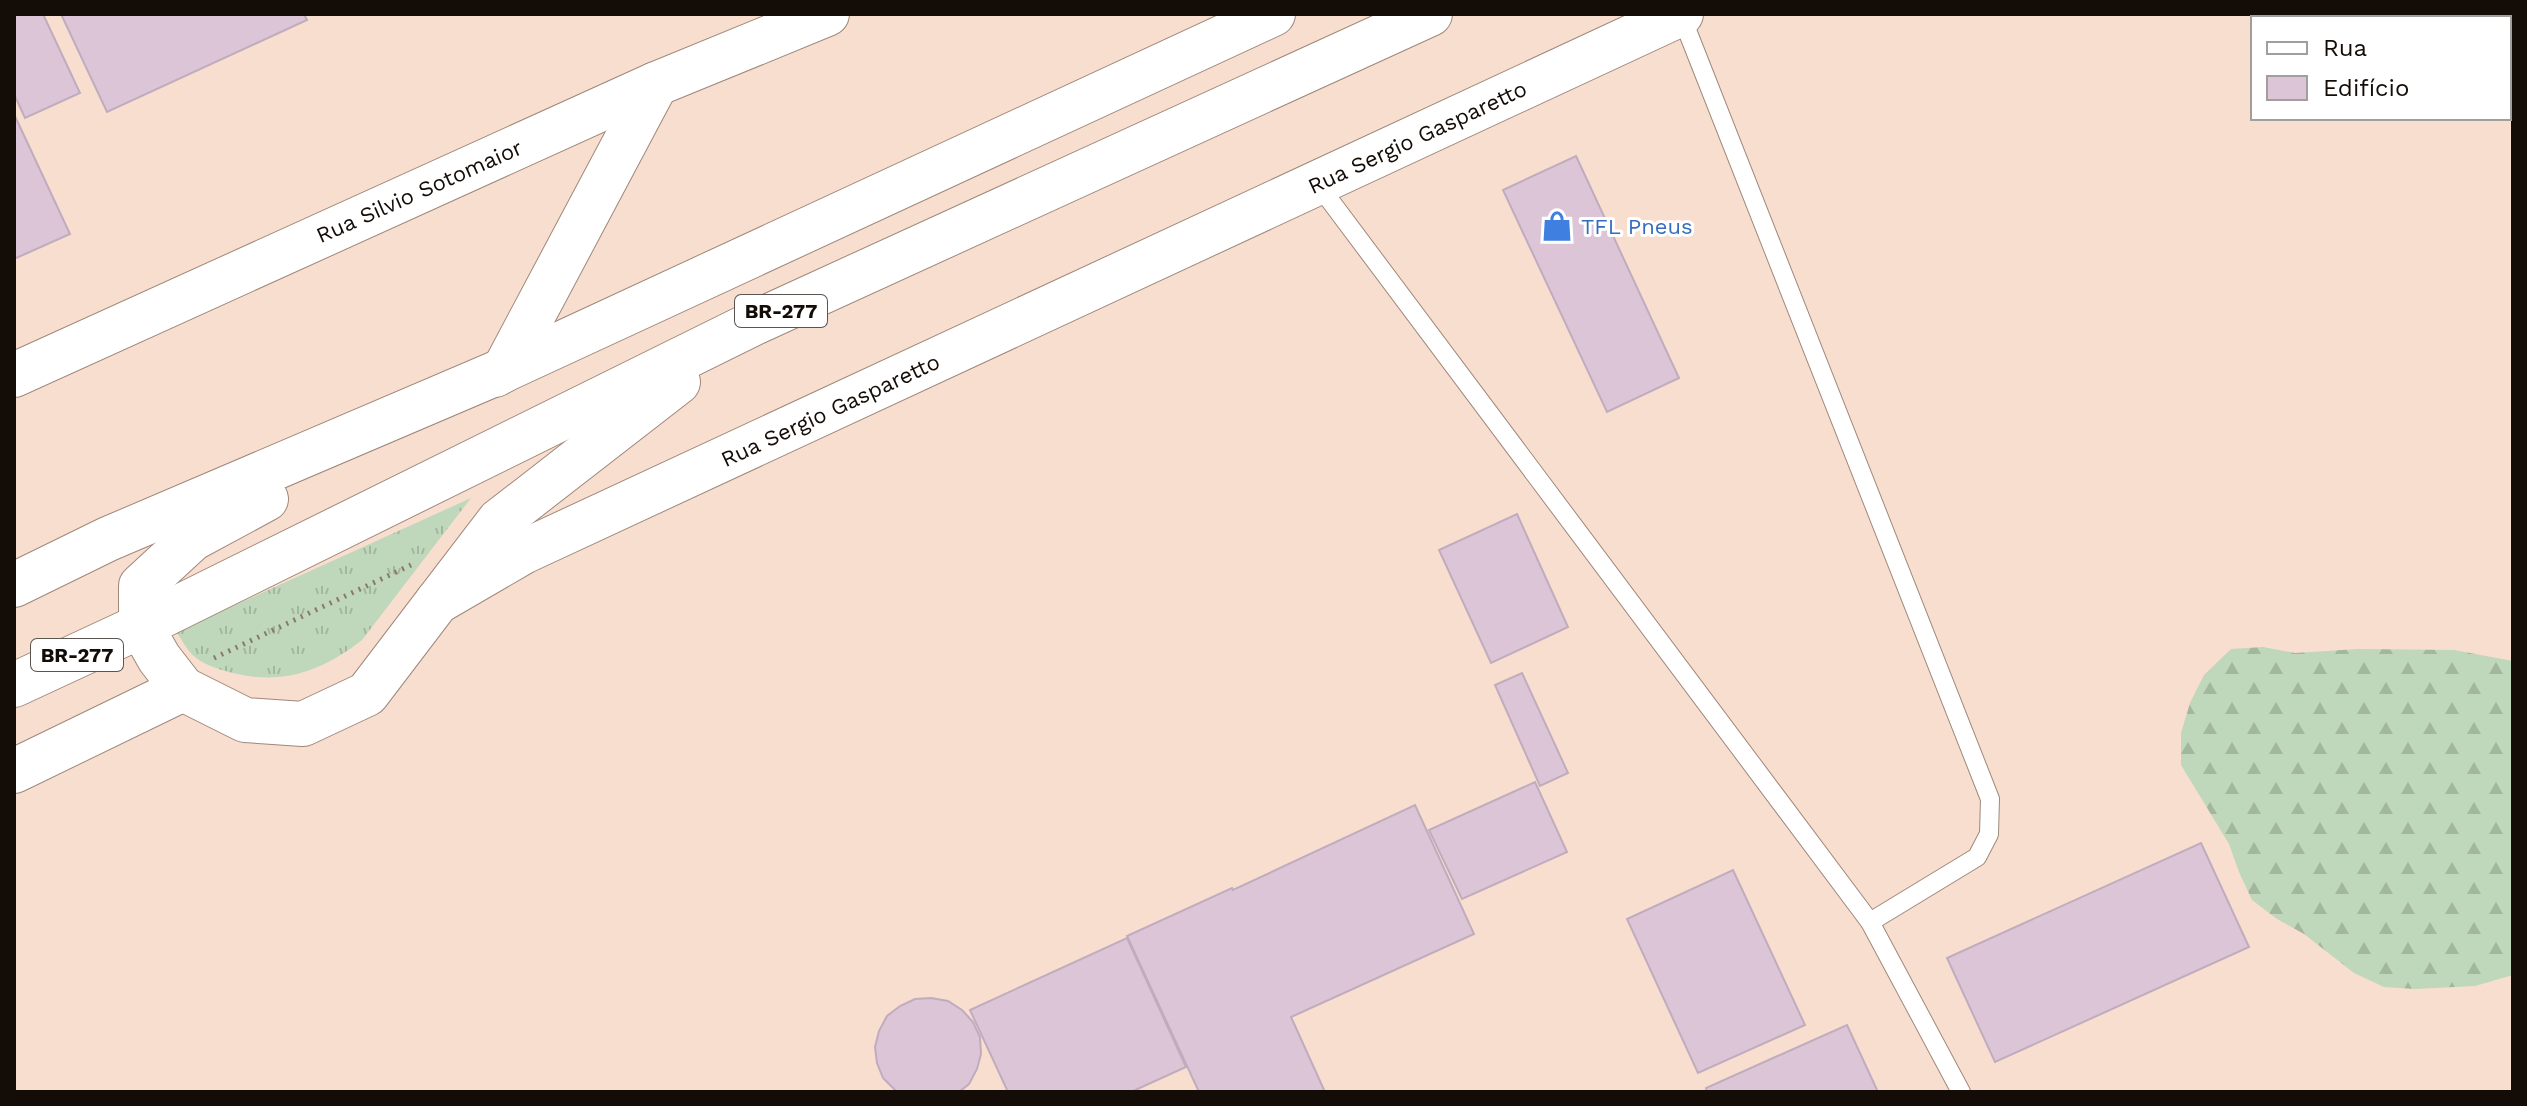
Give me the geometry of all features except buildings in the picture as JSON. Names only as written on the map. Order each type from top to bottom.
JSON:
[{"type":"main road","name":"Rua Silvio Sotomaior","points":[[14,375],[656,84],[827,14]]},
{"type":"main road","name":"BR-277","points":[[14,585],[108,539],[504,370],[1273,14]]},
{"type":"main road","name":"BR-277","points":[[14,685],[141,626],[754,323],[1430,14]]},
{"type":"main road","name":"Rua Sergio Gasparetto","points":[[183,689],[245,720],[303,724],[367,694],[437,602],[523,552],[1681,14]]},
{"type":"main road","points":[[14,771],[183,689],[159,658],[141,626],[141,586],[192,539],[504,370],[656,84]]},
{"type":"main road","points":[[437,602],[499,521],[754,323]]},
{"type":"lane","points":[[1681,14],[1990,799],[1989,834],[1977,857],[1870,922]]},
{"type":"lane","points":[[1317,183],[1870,922],[1961,1092]]},
{"type":"green space","points":[[471,498],[362,640],[316,668],[266,677],[229,672],[198,660],[176,632]]},
{"type":"green space","points":[[2263,647],[2295,653],[2358,649],[2454,650],[2513,661],[2513,975],[2475,986],[2384,987],[2354,973],[2304,934],[2252,900],[2229,844],[2181,765],[2181,733],[2190,703],[2204,675],[2231,649]]},
{"type":"place","name":"TFL Pneus","points":[[1557,226]]}]
